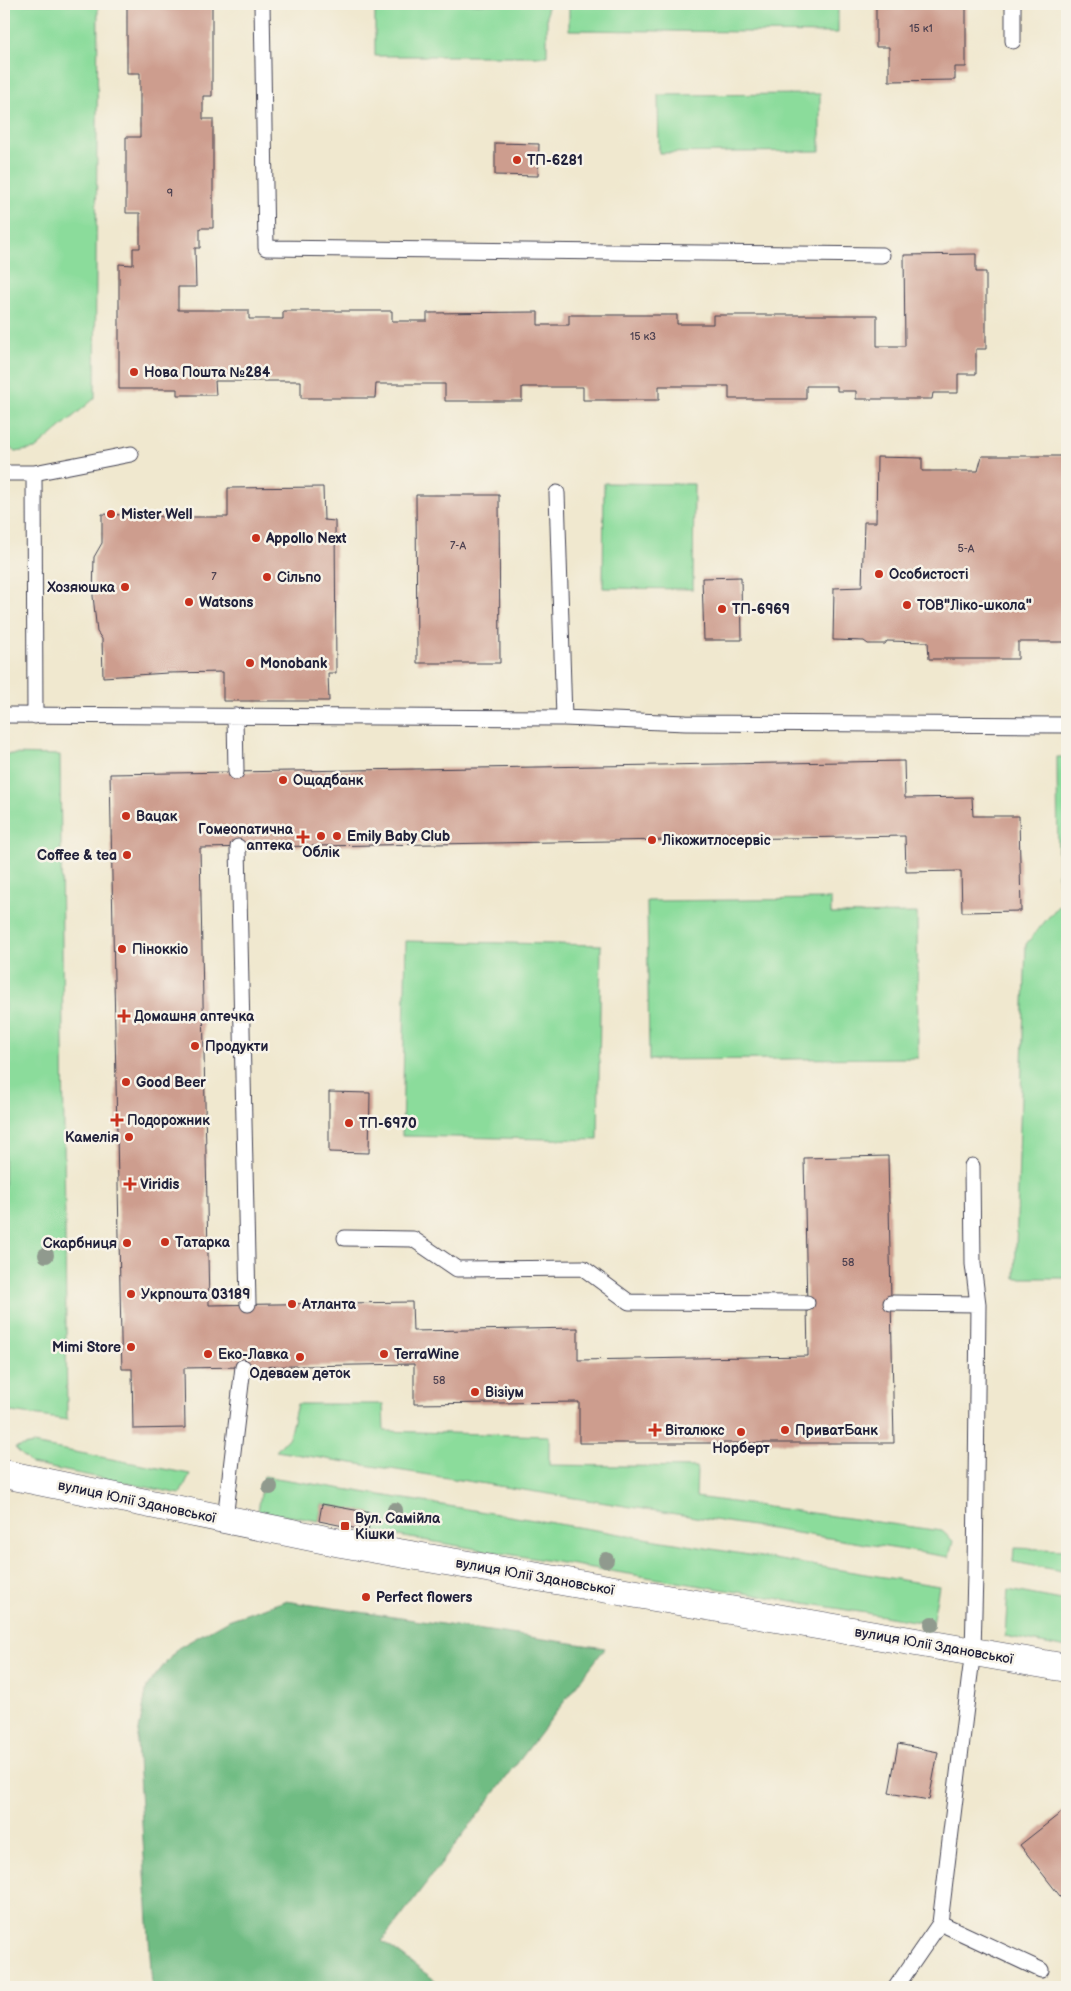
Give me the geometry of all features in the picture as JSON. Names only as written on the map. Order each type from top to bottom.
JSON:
[{"type":"street","name":"вулиця Юлії Здановської","points":[[4,1474],[350,1545],[1067,1668]]},
{"type":"lane","points":[[262,4],[266,248],[882,255]]},
{"type":"lane","points":[[1013,4],[1014,41]]},
{"type":"lane","points":[[4,473],[34,473],[131,454]]},
{"type":"lane","points":[[34,473],[35,716]]},
{"type":"lane","points":[[557,493],[564,718]]},
{"type":"lane","points":[[4,716],[564,718],[686,723],[1067,725]]},
{"type":"lane","points":[[235,716],[236,772]]},
{"type":"lane","points":[[238,847],[248,1304]]},
{"type":"lane","points":[[896,1987],[940,1923],[973,1651],[978,1304],[973,1264],[972,1166]]},
{"type":"lane","points":[[345,1238],[413,1239],[457,1269],[583,1268],[629,1302],[807,1303]]},
{"type":"lane","points":[[891,1303],[978,1304]]},
{"type":"lane","points":[[225,1519],[243,1367]]},
{"type":"lane","points":[[940,1923],[1041,1970]]},
{"type":"green space","points":[[4,4],[98,4],[95,398],[35,449],[15,452],[4,443]]},
{"type":"green space","points":[[375,4],[547,4],[547,56],[375,56]]},
{"type":"green space","points":[[569,4],[838,4],[838,33],[569,30]]},
{"type":"green space","points":[[820,94],[820,151],[659,153],[658,95]]},
{"type":"green space","points":[[604,483],[694,484],[693,589],[603,588]]},
{"type":"green space","points":[[5,754],[60,755],[67,1420],[4,1411]]},
{"type":"green space","points":[[1057,757],[1067,757],[1067,885],[1058,884]]},
{"type":"green space","points":[[831,899],[831,914],[917,913],[918,1058],[649,1060],[647,901]]},
{"type":"green space","points":[[1058,906],[1067,907],[1067,1278],[1015,1278],[1026,944]]},
{"type":"green space","points":[[406,941],[601,945],[598,1140],[402,1136]]},
{"type":"green space","points":[[297,1404],[383,1404],[384,1431],[549,1436],[549,1465],[697,1467],[696,1497],[942,1531],[953,1541],[949,1557],[276,1451],[289,1437]]},
{"type":"green space","points":[[33,1444],[190,1474],[180,1494],[31,1464],[15,1448]]},
{"type":"green space","points":[[264,1476],[939,1586],[932,1624],[368,1531],[370,1513],[322,1504],[319,1521],[258,1511]]},
{"type":"green space","points":[[1014,1548],[1067,1550],[1067,1572],[1013,1562]]},
{"type":"green space","points":[[1008,1590],[1067,1601],[1067,1648],[1005,1636]]},
{"type":"green space","points":[[285,1601],[605,1648],[382,1941],[444,1987],[152,1987],[137,1742],[147,1686],[178,1648],[228,1620]]},
{"type":"building","points":[[127,4],[212,4],[212,96],[203,96],[203,119],[213,119],[213,228],[200,228],[200,248],[195,248],[196,287],[178,287],[178,310],[249,310],[249,319],[283,319],[283,311],[392,311],[392,321],[427,321],[427,313],[538,312],[538,325],[569,325],[569,315],[677,315],[677,324],[713,324],[713,315],[877,315],[877,346],[905,346],[904,255],[976,254],[976,272],[986,272],[986,349],[976,349],[976,374],[958,374],[958,393],[933,393],[932,399],[856,399],[856,391],[837,391],[837,386],[806,386],[806,399],[729,399],[729,386],[659,386],[659,400],[583,400],[583,387],[522,387],[522,401],[445,401],[445,384],[376,384],[375,398],[301,398],[301,381],[215,381],[216,395],[177,395],[177,389],[119,389],[119,264],[133,265],[133,248],[140,248],[140,213],[126,213],[126,137],[140,137],[140,73],[127,73]]},
{"type":"building","points":[[876,4],[966,4],[966,67],[955,67],[955,80],[889,81],[889,47],[876,47]]},
{"type":"building","name":"ТП-6281","points":[[495,143],[539,144],[538,176],[495,175]]},
{"type":"building","points":[[982,456],[1067,456],[1067,642],[1018,642],[1018,659],[929,659],[928,642],[887,641],[885,644],[868,644],[864,641],[833,640],[834,588],[862,587],[864,522],[876,522],[877,457],[922,458],[922,471],[978,471]]},
{"type":"building","points":[[323,487],[324,520],[335,521],[336,673],[328,673],[329,701],[223,701],[223,672],[103,677],[102,639],[97,632],[93,596],[94,557],[102,543],[102,514],[228,517],[228,488]]},
{"type":"building","points":[[416,495],[499,495],[500,663],[417,663]]},
{"type":"building","name":"ТП-6969","points":[[741,577],[742,640],[704,640],[702,578]]},
{"type":"building","points":[[904,761],[905,798],[972,797],[973,816],[1019,816],[1021,911],[962,912],[961,871],[906,872],[905,836],[200,848],[209,1305],[412,1302],[413,1331],[578,1328],[578,1360],[808,1356],[804,1158],[888,1156],[894,1443],[579,1443],[579,1402],[414,1404],[414,1364],[184,1368],[185,1428],[133,1429],[132,1369],[122,1369],[110,774]]},
{"type":"building","name":"ТП-6970","points":[[329,1092],[370,1093],[369,1153],[329,1152]]},
{"type":"building","points":[[322,1504],[371,1513],[368,1531],[319,1521]]},
{"type":"building","points":[[898,1744],[938,1752],[929,1800],[889,1793]]},
{"type":"building","points":[[1067,1808],[1067,1905],[1020,1845]]},
{"type":"place","name":"ТП-6281","points":[[517,160]]},
{"type":"place","name":"Нова Пошта №284","points":[[134,372]]},
{"type":"place","name":"Mister Well","points":[[111,514]]},
{"type":"place","name":"Appollo Next","points":[[256,538]]},
{"type":"place","name":"Особистості","points":[[879,574]]},
{"type":"place","name":"Сільпо","points":[[267,577]]},
{"type":"place","name":"Хозяюшка","points":[[125,587]]},
{"type":"place","name":"Watsons","points":[[189,602]]},
{"type":"place","name":"ТОВ\"Ліко-школа\"","points":[[907,605]]},
{"type":"place","name":"ТП-6969","points":[[722,609]]},
{"type":"place","name":"Monobank","points":[[250,663]]},
{"type":"place","name":"Ощадбанк","points":[[283,780]]},
{"type":"place","name":"Вацак","points":[[126,816]]},
{"type":"place","name":"Облік","points":[[321,836]]},
{"type":"place","name":"Emily Baby Club","points":[[337,836]]},
{"type":"place","name":"Гомеопатична аптека","points":[[303,837]]},
{"type":"place","name":"Лікожитлосервіс","points":[[652,840]]},
{"type":"place","name":"Coffee & tea","points":[[127,855]]},
{"type":"place","name":"Піноккіо","points":[[122,949]]},
{"type":"place","name":"Домашня аптечка","points":[[124,1016]]},
{"type":"place","name":"Продукти","points":[[195,1046]]},
{"type":"place","name":"Good Beer","points":[[126,1082]]},
{"type":"place","name":"Подорожник","points":[[117,1120]]},
{"type":"place","name":"ТП-6970","points":[[349,1123]]},
{"type":"place","name":"Камелія","points":[[129,1137]]},
{"type":"place","name":"Viridis","points":[[130,1184]]},
{"type":"place","name":"Татарка","points":[[165,1242]]},
{"type":"place","name":"Скарбниця","points":[[127,1243]]},
{"type":"place","name":"Укрпошта 03189","points":[[131,1294]]},
{"type":"place","name":"Атланта","points":[[292,1304]]},
{"type":"place","name":"Mimi Store","points":[[131,1347]]},
{"type":"place","name":"Еко-Лавка","points":[[208,1354]]},
{"type":"place","name":"TerraWine","points":[[384,1354]]},
{"type":"place","name":"Одеваем деток","points":[[300,1357]]},
{"type":"place","name":"Візіум","points":[[475,1392]]},
{"type":"place","name":"Віталюкс","points":[[655,1430]]},
{"type":"place","name":"ПриватБанк","points":[[785,1430]]},
{"type":"place","name":"Норберт","points":[[741,1432]]},
{"type":"place","name":"Вул. Самійла Кішки","points":[[345,1526]]},
{"type":"place","name":"Perfect flowers","points":[[366,1597]]}]
